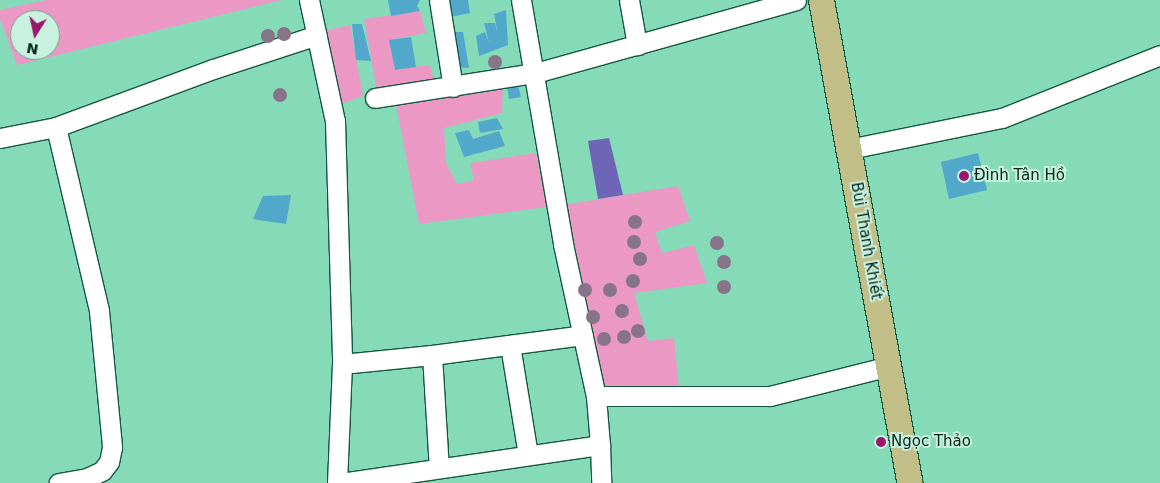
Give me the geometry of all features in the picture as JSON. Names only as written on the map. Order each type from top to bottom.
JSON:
[{"type":"main road","name":"Bùi Thanh Khiết","points":[[821,0],[910,483]]},
{"type":"street","points":[[309,0],[334,121],[342,364],[339,483],[600,445]]},
{"type":"street","points":[[439,0],[453,88]]},
{"type":"street","points":[[521,0],[563,244],[596,396],[601,483]]},
{"type":"street","points":[[629,0],[637,45]]},
{"type":"street","points":[[375,98],[453,88],[534,73],[796,0]]},
{"type":"street","points":[[0,138],[56,127],[213,69],[317,35]]},
{"type":"street","points":[[849,149],[1002,118],[1160,55]]},
{"type":"street","points":[[56,127],[99,311],[112,447],[109,462],[102,471],[87,478],[58,483]]},
{"type":"street","points":[[342,364],[432,355],[583,335]]},
{"type":"street","points":[[510,345],[528,455]]},
{"type":"street","points":[[432,355],[439,468]]},
{"type":"street","points":[[596,396],[770,396],[889,366]]},
{"type":"shaded area","points":[[46,0],[281,0],[60,54],[60,10],[10,10],[10,46],[0,19],[0,10]]},
{"type":"shaded area","points":[[420,11],[426,33],[389,40],[395,69],[430,65],[436,90],[377,91],[364,19]]},
{"type":"shaded area","points":[[350,25],[363,96],[334,106],[320,32]]},
{"type":"shaded area","points":[[15,60],[37,60],[17,65]]},
{"type":"shaded area","points":[[503,79],[502,113],[444,128],[446,163],[457,184],[474,180],[470,163],[536,153],[547,207],[419,224],[395,99]]},
{"type":"shaded area","points":[[609,138],[623,195],[598,199],[588,141]]},
{"type":"shaded area","points":[[678,186],[690,221],[655,232],[662,253],[694,245],[707,283],[634,293],[648,341],[674,338],[679,387],[600,387],[563,205]]},
{"type":"building","points":[[388,0],[420,0],[417,6],[420,11],[391,16]]},
{"type":"building","points":[[444,0],[468,0],[470,13],[446,18]]},
{"type":"building","points":[[506,10],[508,45],[479,56],[476,36],[485,32],[489,43],[484,23],[495,23],[498,34],[494,14]]},
{"type":"building","points":[[352,24],[362,24],[371,61],[356,60]]},
{"type":"building","points":[[452,32],[463,32],[469,68],[453,67]]},
{"type":"building","points":[[411,37],[416,67],[395,70],[389,40]]},
{"type":"building","points":[[518,85],[521,97],[509,99],[507,86]]},
{"type":"building","points":[[497,118],[503,129],[480,133],[478,122]]},
{"type":"building","points":[[469,130],[473,139],[499,131],[505,146],[464,157],[455,133]]},
{"type":"building","name":"Đình Tân Hồ","points":[[978,153],[987,190],[949,199],[941,162]]},
{"type":"building","points":[[291,195],[286,224],[253,219],[263,196]]},
{"type":"place","name":"Đình Tân Hồ","points":[[964,176]]},
{"type":"place","name":"Ngọc Thảo","points":[[881,442]]}]
